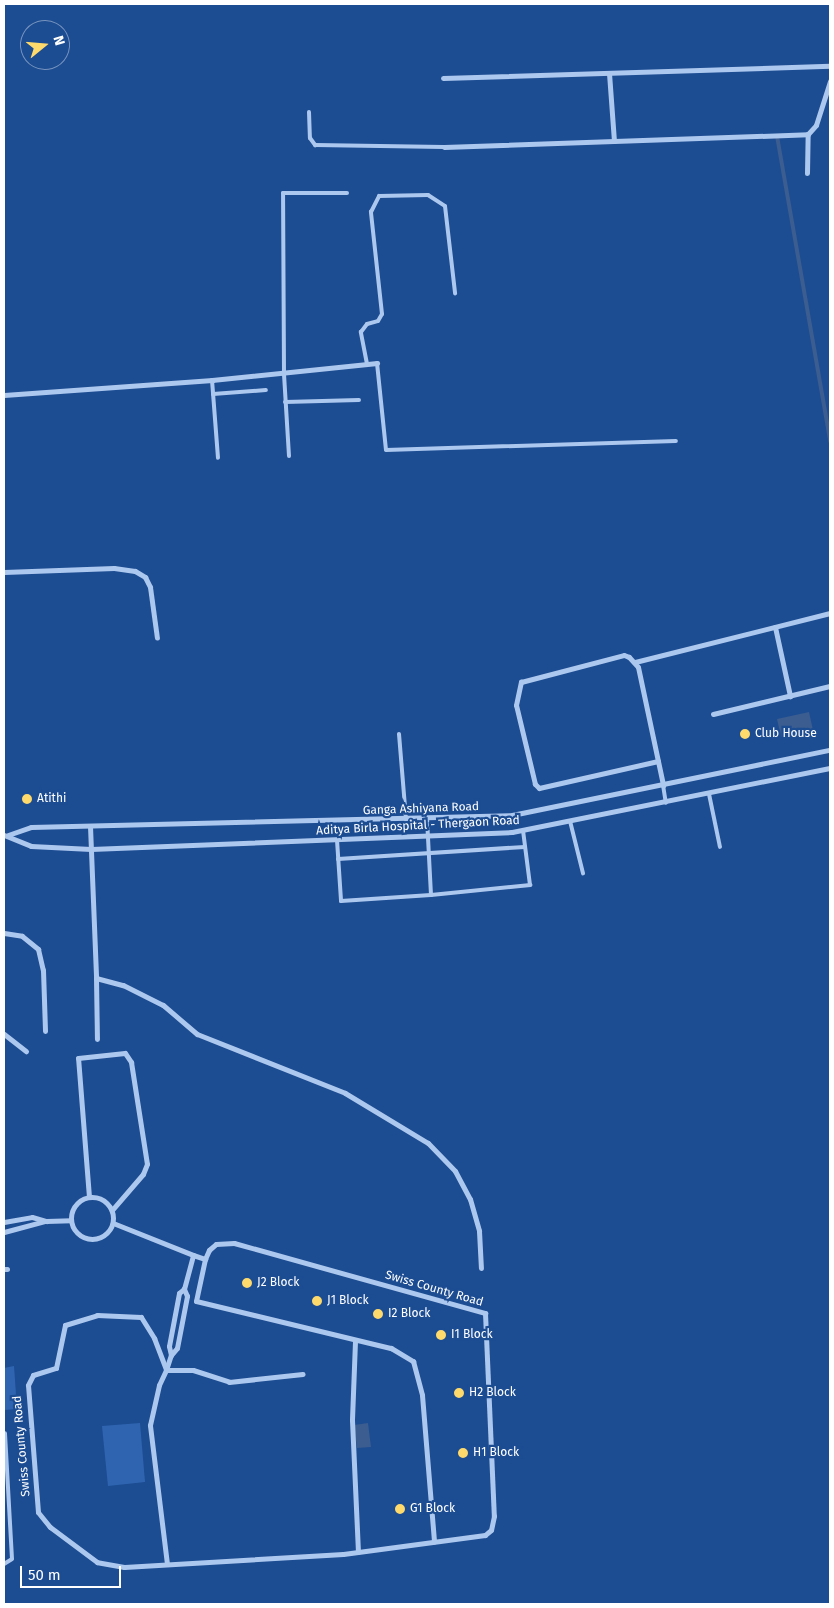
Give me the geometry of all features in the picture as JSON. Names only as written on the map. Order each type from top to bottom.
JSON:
[{"type":"street","points":[[443,78],[830,66]]},
{"type":"street","points":[[609,73],[614,141]]},
{"type":"street","points":[[807,173],[808,134],[816,125],[830,81]]},
{"type":"street","points":[[444,147],[808,134]]},
{"type":"street","points":[[4,395],[284,374],[377,363]]},
{"type":"street","points":[[4,572],[114,568],[135,571],[145,577],[150,587],[157,638]]},
{"type":"street","points":[[635,662],[830,613]]},
{"type":"street","points":[[775,627],[790,696]]},
{"type":"street","points":[[658,761],[539,788],[535,784],[516,705],[520,682],[624,655],[635,662],[658,761],[663,785]]},
{"type":"street","points":[[713,714],[830,686]]},
{"type":"street","name":"Ganga Ashiyana Road","points":[[6,835],[31,827],[406,820],[512,815],[830,750]]},
{"type":"street","name":"Aditya Birla Hospital - Thergaon Road","points":[[6,835],[31,846],[91,850],[427,836],[523,830],[666,803],[830,768]]},
{"type":"street","points":[[90,826],[97,1039]]},
{"type":"street","points":[[4,933],[22,936],[38,949],[43,970],[46,1031]]},
{"type":"street","points":[[96,978],[123,986],[163,1004],[197,1034],[345,1093],[428,1143],[455,1171],[470,1199],[479,1231],[481,1268]]},
{"type":"street","points":[[4,1034],[26,1051]]},
{"type":"street","points":[[89,1197],[78,1058],[125,1053],[132,1062],[147,1164],[143,1174],[112,1210]]},
{"type":"street","points":[[89,1197],[103,1200],[112,1210],[113,1223],[105,1235],[91,1240],[78,1234],[71,1220],[77,1203],[89,1197]]},
{"type":"street","points":[[4,1222],[32,1217],[46,1221]]},
{"type":"street","points":[[4,1232],[46,1221],[71,1220]]},
{"type":"street","points":[[113,1223],[205,1259],[196,1301],[404,1353],[418,1372],[434,1542]]},
{"type":"street","name":"Swiss County Road","points":[[166,1370],[154,1338],[141,1317],[86,1316],[65,1325],[56,1368],[33,1375],[28,1384],[26,1396],[36,1505],[42,1518],[107,1566],[358,1552],[485,1535],[494,1523],[486,1313],[234,1243],[216,1244],[209,1250],[205,1259]]},
{"type":"street","points":[[167,1564],[150,1425],[159,1385],[179,1339],[187,1296],[184,1289],[193,1255]]},
{"type":"street","points":[[171,1355],[169,1346],[178,1293],[184,1289]]},
{"type":"street","points":[[355,1341],[352,1420],[358,1552]]},
{"type":"street","points":[[166,1370],[193,1370],[229,1382],[303,1374]]},
{"type":"lane","points":[[309,112],[310,138],[314,145],[444,147]]},
{"type":"lane","points":[[289,456],[284,374],[283,193],[347,193]]},
{"type":"lane","points":[[367,364],[361,332],[367,324],[378,321],[382,314],[371,212],[379,196],[428,195],[445,206],[455,293]]},
{"type":"lane","points":[[377,363],[386,450],[676,441]]},
{"type":"lane","points":[[212,380],[218,458]]},
{"type":"lane","points":[[212,394],[266,390]]},
{"type":"lane","points":[[285,402],[359,400]]},
{"type":"lane","points":[[399,734],[406,820]]},
{"type":"lane","points":[[663,785],[666,803]]},
{"type":"lane","points":[[709,794],[720,847]]},
{"type":"lane","points":[[427,819],[431,895]]},
{"type":"lane","points":[[570,821],[582,873]]},
{"type":"lane","points":[[336,840],[341,901],[431,895],[530,885],[523,830]]},
{"type":"lane","points":[[338,859],[525,847]]},
{"type":"lane","points":[[4,1564],[12,1560],[5,1433]]},
{"type":"shaded area","points":[[809,712],[813,730],[781,737],[777,719]]},
{"type":"shaded area","points":[[14,1366],[17,1409],[4,1410],[4,1368]]},
{"type":"shaded area","points":[[140,1423],[145,1482],[108,1486],[102,1426]]},
{"type":"shaded area","points":[[368,1423],[371,1447],[357,1448],[354,1425]]},
{"type":"waterway","points":[[777,136],[830,441]]},
{"type":"place","name":"Club House","points":[[745,734]]},
{"type":"place","name":"Atithi","points":[[27,799]]},
{"type":"place","name":"J2 Block","points":[[247,1283]]},
{"type":"place","name":"J1 Block","points":[[317,1301]]},
{"type":"place","name":"I2 Block","points":[[378,1314]]},
{"type":"place","name":"I1 Block","points":[[441,1335]]},
{"type":"place","name":"H2 Block","points":[[459,1393]]},
{"type":"place","name":"H1 Block","points":[[463,1453]]},
{"type":"place","name":"G1 Block","points":[[400,1509]]}]
